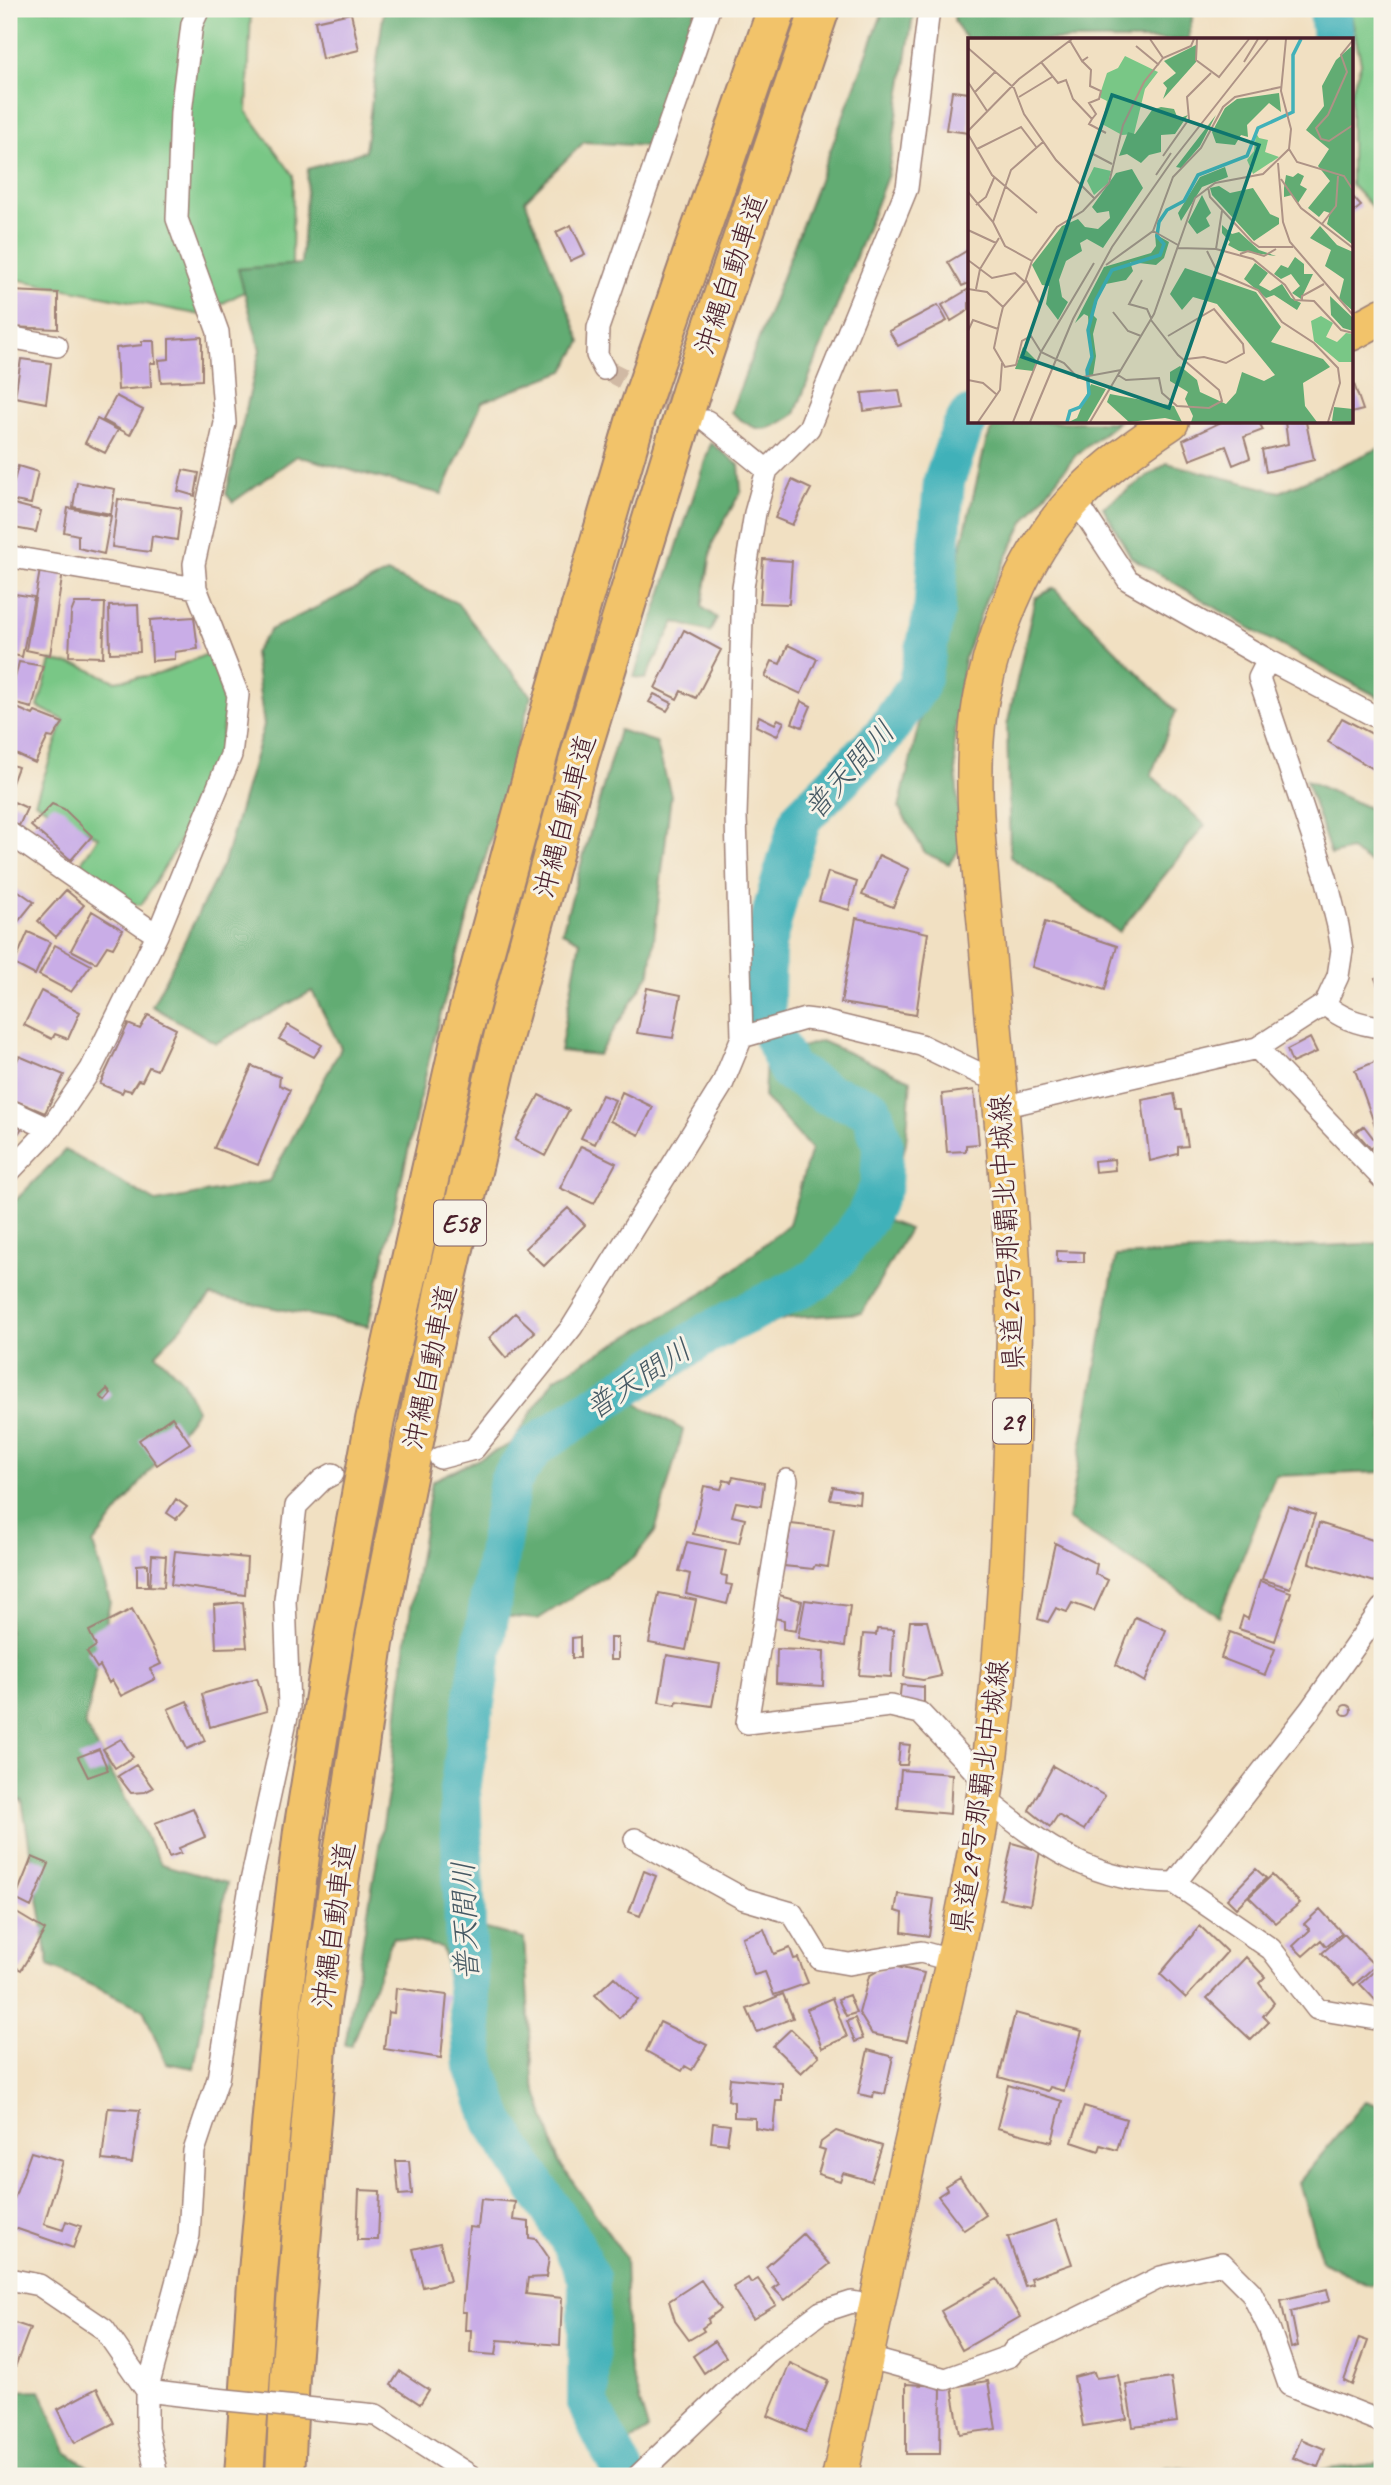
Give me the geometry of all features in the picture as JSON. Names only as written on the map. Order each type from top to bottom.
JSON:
[{"type":"highway","name":"沖縄自動車道","points":[[244,2476],[257,2283],[282,2005],[303,1831],[335,1634],[375,1420],[459,1046],[548,719],[637,415],[777,9]]},
{"type":"highway","name":"沖縄自動車道","points":[[285,2476],[290,2376],[320,2011],[373,1643],[444,1290],[504,1034],[580,755],[693,385],[820,9]]},
{"type":"main road","points":[[1352,332],[1382,316]]},
{"type":"main road","name":"県道29号那覇北中城線","points":[[840,2476],[875,2306],[954,1961],[985,1791],[1003,1631],[1015,1344],[1014,1282],[980,868],[977,722],[982,691],[998,632],[1027,569],[1054,525],[1075,499],[1130,449],[1168,424]]},
{"type":"street","points":[[9,1172],[50,1129],[91,1069],[157,934],[231,755],[237,695],[196,588],[194,564],[225,423],[218,332],[177,219],[181,112],[192,24],[199,9]]},
{"type":"street","points":[[604,369],[597,355],[598,328],[709,9]]},
{"type":"street","points":[[440,1458],[474,1449],[572,1327],[722,1085],[743,1036],[736,816],[743,587],[755,513],[767,470],[809,428],[907,187],[929,9]]},
{"type":"street","points":[[9,337],[57,346]]},
{"type":"street","points":[[707,421],[767,470]]},
{"type":"street","points":[[1075,499],[1128,580],[1268,660],[1382,720]]},
{"type":"street","points":[[12,557],[196,588]]},
{"type":"street","points":[[743,1036],[805,1019],[921,1045],[984,1075],[1000,1093],[1256,1048],[1325,1003],[1338,976],[1342,950],[1326,877],[1259,678],[1268,660]]},
{"type":"street","points":[[9,833],[157,934]]},
{"type":"street","points":[[1325,1003],[1347,1018],[1368,1026],[1382,1027]]},
{"type":"street","points":[[1256,1048],[1382,1178]]},
{"type":"street","points":[[9,1110],[50,1129]]},
{"type":"street","points":[[158,2476],[147,2428],[147,2391],[189,2235],[194,2151],[218,2080],[250,1886],[289,1707],[285,1600],[296,1506],[322,1480],[332,1474]]},
{"type":"street","points":[[787,1480],[747,1723],[890,1706],[920,1713],[985,1791],[1031,1836],[1062,1856],[1096,1871],[1155,1883],[1175,1883],[1271,1949],[1317,2009],[1382,2020]]},
{"type":"street","points":[[1175,1883],[1310,1710],[1382,1608]]},
{"type":"street","points":[[635,1839],[744,1899],[792,1913],[820,1959],[849,1964],[921,1952],[954,1961]]},
{"type":"street","points":[[866,2357],[946,2379],[1010,2356],[1014,2350],[1025,2344],[1161,2277],[1222,2263],[1251,2292],[1269,2328],[1289,2385],[1382,2422]]},
{"type":"street","points":[[9,2279],[39,2285],[104,2329],[147,2391],[376,2415],[471,2476]]},
{"type":"street","points":[[641,2474],[768,2352],[821,2312],[852,2302],[875,2306]]},
{"type":"green space","points":[[9,9],[251,9],[247,112],[293,175],[292,266],[201,315],[9,278]]},
{"type":"green space","points":[[384,9],[700,9],[646,146],[584,142],[525,200],[581,342],[564,371],[482,402],[442,494],[297,456],[233,502],[226,494],[260,350],[238,269],[301,264],[308,169],[365,151]]},
{"type":"green space","points":[[884,9],[914,9],[888,174],[795,414],[769,428],[756,428],[731,412]]},
{"type":"green space","points":[[955,9],[1194,9],[1188,38],[968,38],[968,42],[954,21]]},
{"type":"green space","points":[[1350,9],[1382,9],[1382,218],[1352,185],[1352,89],[1361,63]]},
{"type":"green space","points":[[995,424],[1115,424],[1076,455],[1024,522],[986,599],[964,660],[954,743],[961,847],[949,864],[925,853],[899,808],[986,442]]},
{"type":"green space","points":[[711,443],[739,465],[741,491],[713,542],[702,607],[717,618],[710,632],[675,622],[645,679],[634,677]]},
{"type":"green space","points":[[1382,447],[1382,699],[1263,636],[1131,557],[1103,507],[1167,463],[1280,492]]},
{"type":"green space","points":[[387,573],[457,603],[531,696],[434,1038],[368,1326],[211,1296],[156,1354],[182,1380],[197,1410],[93,1544],[110,1601],[85,1725],[161,1864],[227,1883],[194,2068],[166,2063],[143,2009],[49,1966],[22,1800],[9,1803],[9,1207],[65,1150],[156,1202],[269,1181],[341,1048],[312,991],[216,1043],[152,1006],[225,860],[264,725],[254,653],[270,630]]},
{"type":"green space","points":[[1054,588],[1176,711],[1151,775],[1205,825],[1119,932],[1010,857],[1007,726],[1035,598]]},
{"type":"green space","points":[[212,652],[226,704],[219,755],[175,850],[141,905],[122,903],[79,866],[98,837],[35,802],[64,720],[38,707],[51,661],[81,666],[115,681],[159,674]]},
{"type":"green space","points":[[619,730],[656,742],[671,795],[650,973],[598,1055],[560,1051],[580,941],[562,932]]},
{"type":"green space","points":[[1306,780],[1382,814],[1382,870],[1350,850],[1331,855]]},
{"type":"green space","points":[[821,1041],[911,1080],[906,1142],[887,1221],[909,1229],[862,1313],[788,1318],[634,1370],[632,1401],[683,1430],[655,1532],[634,1558],[538,1619],[498,1616],[471,1765],[476,1810],[479,1927],[524,1939],[533,2079],[559,2162],[625,2257],[628,2362],[648,2429],[607,2459],[581,2383],[582,2274],[464,2064],[456,1989],[441,1947],[393,1937],[351,2046],[345,2045],[391,1777],[406,1639],[432,1481],[511,1444],[554,1379],[710,1289],[789,1224],[811,1149],[764,1097],[766,1058]]},
{"type":"green space","points":[[1382,1243],[1382,1472],[1275,1476],[1219,1616],[1068,1520],[1116,1256]]},
{"type":"green space","points":[[1366,2101],[1382,2107],[1382,2283],[1367,2285],[1322,2261],[1299,2182]]},
{"type":"green space","points":[[40,2390],[66,2452],[102,2476],[9,2476],[9,2391]]},
{"type":"green space","points":[[1382,2463],[1382,2476],[1264,2476]]},
{"type":"green space","points":[[1166,2467],[1264,2476],[1146,2476]]},
{"type":"building","points":[[351,13],[359,50],[322,59],[315,21]]},
{"type":"building","points":[[952,91],[968,93],[968,133],[946,130]]},
{"type":"building","points":[[1352,196],[1361,206],[1352,213]]},
{"type":"building","points":[[571,225],[585,254],[570,261],[556,232]]},
{"type":"building","points":[[968,250],[968,283],[962,286],[948,262]]},
{"type":"building","points":[[968,290],[968,311],[951,321],[942,305]]},
{"type":"building","points":[[9,291],[58,293],[58,329],[9,327]]},
{"type":"building","points":[[938,305],[947,321],[898,346],[889,331]]},
{"type":"building","points":[[202,337],[202,380],[161,382],[159,360],[169,359],[169,339]]},
{"type":"building","points":[[142,341],[154,341],[155,363],[150,363],[151,387],[118,390],[116,348],[142,345]]},
{"type":"building","points":[[9,350],[16,351],[10,393],[9,393]]},
{"type":"building","points":[[21,359],[51,363],[46,403],[15,397]]},
{"type":"building","points":[[1354,384],[1363,410],[1352,413]]},
{"type":"building","points":[[899,390],[902,406],[864,411],[862,393]]},
{"type":"building","points":[[116,396],[143,410],[130,435],[103,420]]},
{"type":"building","points":[[97,419],[118,430],[105,453],[85,443]]},
{"type":"building","points":[[1217,424],[1260,424],[1263,430],[1244,437],[1250,458],[1233,465],[1226,446],[1190,460],[1183,440]]},
{"type":"building","points":[[1285,424],[1306,424],[1314,460],[1266,472],[1262,450],[1288,444]]},
{"type":"building","points":[[18,466],[38,472],[31,504],[9,500]]},
{"type":"building","points":[[183,470],[199,473],[195,496],[178,491]]},
{"type":"building","points":[[792,480],[811,489],[792,525],[775,518]]},
{"type":"building","points":[[77,482],[115,489],[111,514],[73,507]]},
{"type":"building","points":[[118,499],[181,508],[177,540],[152,536],[150,552],[112,547]]},
{"type":"building","points":[[10,503],[41,511],[36,532],[9,527]]},
{"type":"building","points":[[68,508],[111,516],[104,554],[78,548],[78,535],[64,532]]},
{"type":"building","points":[[763,559],[792,561],[789,604],[760,603]]},
{"type":"building","points":[[40,570],[63,572],[50,655],[26,650]]},
{"type":"building","points":[[9,593],[34,597],[22,657],[10,654]]},
{"type":"building","points":[[75,603],[105,603],[103,657],[69,656],[71,613]]},
{"type":"building","points":[[138,605],[140,652],[110,653],[109,606]]},
{"type":"building","points":[[194,617],[198,649],[175,652],[175,659],[152,661],[150,620]]},
{"type":"building","points":[[684,630],[721,650],[696,698],[681,691],[677,699],[655,688]]},
{"type":"building","points":[[788,645],[817,659],[801,694],[765,677],[772,661],[780,664]]},
{"type":"building","points":[[19,662],[43,666],[32,708],[9,702]]},
{"type":"building","points":[[654,694],[672,703],[667,711],[649,702]]},
{"type":"building","points":[[801,701],[811,706],[802,727],[792,723]]},
{"type":"building","points":[[10,705],[63,723],[53,738],[48,737],[35,763],[9,751]]},
{"type":"building","points":[[759,716],[775,724],[778,719],[784,722],[777,736],[756,726]]},
{"type":"building","points":[[1342,718],[1382,739],[1382,774],[1328,742]]},
{"type":"building","points":[[9,764],[18,767],[9,791]]},
{"type":"building","points":[[14,802],[27,808],[19,826],[9,821]]},
{"type":"building","points":[[52,804],[64,809],[92,836],[71,860],[31,826]]},
{"type":"building","points":[[879,855],[909,869],[893,907],[862,895]]},
{"type":"building","points":[[828,872],[857,882],[849,910],[819,901]]},
{"type":"building","points":[[13,887],[34,902],[17,923],[9,917],[9,893]]},
{"type":"building","points":[[66,890],[84,905],[56,937],[38,921]]},
{"type":"building","points":[[92,911],[123,930],[113,948],[107,946],[96,963],[71,950]]},
{"type":"building","points":[[856,918],[928,933],[916,1015],[841,1003]]},
{"type":"building","points":[[1045,922],[1117,946],[1105,990],[1032,967]]},
{"type":"building","points":[[28,932],[50,942],[35,975],[14,964]]},
{"type":"building","points":[[55,945],[91,965],[71,992],[39,975]]},
{"type":"building","points":[[1382,975],[1382,997],[1375,978]]},
{"type":"building","points":[[647,988],[681,995],[673,1038],[637,1033]]},
{"type":"building","points":[[41,991],[80,1012],[68,1039],[55,1034],[52,1039],[24,1025]]},
{"type":"building","points":[[148,1015],[176,1029],[157,1070],[149,1067],[142,1081],[138,1080],[131,1091],[124,1089],[122,1093],[100,1084],[128,1024],[140,1029]]},
{"type":"building","points":[[288,1025],[322,1045],[314,1057],[279,1039]]},
{"type":"building","points":[[1310,1038],[1317,1052],[1292,1063],[1287,1050]]},
{"type":"building","points":[[19,1056],[64,1075],[45,1113],[9,1098],[9,1080]]},
{"type":"building","points":[[1382,1059],[1382,1145],[1355,1070]]},
{"type":"building","points":[[252,1066],[280,1077],[279,1085],[290,1090],[258,1165],[214,1148]]},
{"type":"building","points":[[974,1090],[979,1144],[966,1145],[966,1151],[947,1152],[942,1094]]},
{"type":"building","points":[[622,1092],[653,1107],[639,1135],[610,1121]]},
{"type":"building","points":[[1174,1094],[1177,1109],[1182,1109],[1188,1146],[1178,1147],[1178,1154],[1150,1161],[1142,1100]]},
{"type":"building","points":[[539,1095],[569,1110],[545,1156],[515,1140]]},
{"type":"building","points":[[602,1095],[615,1100],[595,1144],[581,1138]]},
{"type":"building","points":[[9,1115],[25,1123],[18,1134],[9,1131]]},
{"type":"building","points":[[1364,1126],[1377,1143],[1371,1149],[1356,1132]]},
{"type":"building","points":[[581,1146],[616,1163],[594,1204],[560,1188]]},
{"type":"building","points":[[1114,1159],[1115,1170],[1095,1172],[1094,1161]]},
{"type":"building","points":[[568,1208],[585,1225],[544,1266],[525,1248]]},
{"type":"building","points":[[1057,1251],[1084,1252],[1084,1262],[1057,1262]]},
{"type":"building","points":[[515,1313],[535,1332],[506,1358],[489,1338]]},
{"type":"building","points":[[107,1389],[111,1394],[105,1401],[100,1396]]},
{"type":"building","points":[[172,1417],[190,1443],[157,1465],[139,1440]]},
{"type":"building","points":[[733,1477],[764,1483],[761,1506],[736,1502],[732,1516],[745,1519],[739,1543],[693,1534],[704,1486],[721,1489],[724,1480],[731,1482]]},
{"type":"building","points":[[833,1487],[860,1492],[859,1503],[830,1499]]},
{"type":"building","points":[[176,1499],[187,1507],[176,1519],[167,1513]]},
{"type":"building","points":[[1288,1506],[1315,1515],[1290,1588],[1262,1579]]},
{"type":"building","points":[[1319,1523],[1382,1543],[1375,1582],[1309,1563]]},
{"type":"building","points":[[791,1524],[834,1529],[828,1567],[815,1565],[813,1569],[784,1566]]},
{"type":"building","points":[[687,1542],[726,1550],[721,1575],[727,1576],[726,1584],[732,1585],[727,1604],[686,1594],[690,1574],[679,1571]]},
{"type":"building","points":[[1055,1543],[1097,1564],[1095,1574],[1108,1580],[1094,1611],[1072,1603],[1067,1612],[1056,1608],[1048,1622],[1038,1619]]},
{"type":"building","points":[[175,1551],[247,1558],[245,1595],[171,1585]]},
{"type":"building","points":[[152,1555],[166,1556],[164,1587],[150,1586]]},
{"type":"building","points":[[148,1564],[148,1586],[137,1586],[137,1565]]},
{"type":"building","points":[[1260,1581],[1291,1592],[1275,1641],[1239,1629],[1243,1616],[1248,1619]]},
{"type":"building","points":[[659,1593],[696,1600],[686,1650],[649,1643]]},
{"type":"building","points":[[779,1595],[802,1601],[796,1631],[784,1629],[784,1620],[774,1618]]},
{"type":"building","points":[[805,1600],[850,1606],[845,1646],[798,1638]]},
{"type":"building","points":[[243,1602],[247,1647],[216,1648],[214,1605]]},
{"type":"building","points":[[132,1609],[161,1664],[150,1669],[155,1679],[121,1696],[112,1680],[109,1683],[100,1666],[97,1668],[87,1652],[96,1646],[89,1631]]},
{"type":"building","points":[[1135,1617],[1166,1630],[1145,1682],[1116,1665]]},
{"type":"building","points":[[910,1621],[927,1621],[941,1676],[923,1680],[904,1677]]},
{"type":"building","points":[[877,1629],[893,1630],[891,1677],[859,1675],[863,1634],[876,1635]]},
{"type":"building","points":[[1230,1632],[1275,1649],[1265,1675],[1221,1658]]},
{"type":"building","points":[[580,1637],[580,1658],[572,1658],[572,1638]]},
{"type":"building","points":[[610,1638],[618,1638],[618,1660],[610,1660]]},
{"type":"building","points":[[777,1649],[824,1651],[823,1686],[776,1683]]},
{"type":"building","points":[[667,1655],[720,1664],[712,1706],[677,1701],[676,1705],[659,1702]]},
{"type":"building","points":[[257,1678],[267,1711],[210,1727],[202,1694]]},
{"type":"building","points":[[901,1685],[924,1687],[924,1706],[899,1704]]},
{"type":"building","points":[[187,1701],[205,1741],[187,1749],[168,1709]]},
{"type":"building","points":[[1346,1705],[1350,1706],[1350,1714],[1346,1715],[1342,1714],[1341,1710],[1342,1706]]},
{"type":"building","points":[[121,1739],[133,1757],[115,1768],[103,1749]]},
{"type":"building","points":[[900,1744],[910,1745],[907,1765],[898,1765]]},
{"type":"building","points":[[99,1749],[108,1770],[88,1777],[78,1757]]},
{"type":"building","points":[[136,1765],[153,1788],[145,1792],[131,1793],[118,1776]]},
{"type":"building","points":[[1053,1766],[1105,1796],[1084,1830],[1058,1815],[1050,1827],[1029,1810]]},
{"type":"building","points":[[901,1770],[952,1774],[950,1814],[898,1809]]},
{"type":"building","points":[[193,1808],[205,1837],[179,1848],[181,1853],[169,1857],[155,1823]]},
{"type":"building","points":[[1012,1843],[1040,1851],[1030,1905],[1000,1899]]},
{"type":"building","points":[[32,1857],[49,1864],[31,1907],[15,1899]]},
{"type":"building","points":[[1256,1869],[1266,1878],[1236,1908],[1227,1899]]},
{"type":"building","points":[[644,1871],[656,1876],[640,1916],[629,1912]]},
{"type":"building","points":[[1272,1875],[1300,1903],[1276,1923],[1249,1897]]},
{"type":"building","points":[[898,1894],[934,1899],[929,1936],[902,1932],[903,1913],[895,1911]]},
{"type":"building","points":[[10,1909],[45,1930],[21,1970],[9,1963]]},
{"type":"building","points":[[1320,1909],[1342,1933],[1326,1946],[1321,1940],[1303,1956],[1293,1946],[1310,1930],[1304,1924]]},
{"type":"building","points":[[1200,1926],[1227,1952],[1186,1998],[1160,1974]]},
{"type":"building","points":[[764,1929],[774,1954],[790,1948],[794,1959],[798,1958],[808,1983],[774,1995],[765,1972],[754,1975],[742,1937]]},
{"type":"building","points":[[1344,1934],[1375,1966],[1354,1985],[1322,1953]]},
{"type":"building","points":[[1246,1957],[1265,1977],[1259,1983],[1274,2003],[1263,2016],[1269,2022],[1251,2040],[1207,1998]]},
{"type":"building","points":[[1382,1964],[1382,2007],[1360,1984]]},
{"type":"building","points":[[888,1965],[924,1973],[907,2041],[872,2034],[859,2013],[869,1976]]},
{"type":"building","points":[[614,1977],[638,2000],[619,2018],[595,1995]]},
{"type":"building","points":[[396,1988],[447,1995],[441,2058],[384,2049],[388,2012],[394,2013]]},
{"type":"building","points":[[783,1994],[793,2018],[757,2032],[747,2009]]},
{"type":"building","points":[[849,1995],[856,2013],[846,2016],[838,1999]]},
{"type":"building","points":[[832,1998],[847,2037],[822,2048],[807,2009]]},
{"type":"building","points":[[1015,2013],[1082,2031],[1064,2091],[1050,2087],[1048,2091],[999,2077]]},
{"type":"building","points":[[855,2018],[863,2039],[855,2042],[847,2021]]},
{"type":"building","points":[[660,2022],[707,2045],[692,2070],[685,2066],[682,2071],[646,2051]]},
{"type":"building","points":[[791,2029],[819,2056],[801,2073],[773,2046]]},
{"type":"building","points":[[868,2050],[893,2057],[885,2094],[874,2092],[873,2097],[858,2094]]},
{"type":"building","points":[[730,2078],[782,2083],[782,2101],[776,2101],[773,2131],[755,2128],[755,2118],[734,2117],[734,2102],[728,2100]]},
{"type":"building","points":[[1008,2085],[1062,2101],[1052,2142],[997,2128]]},
{"type":"building","points":[[1084,2106],[1126,2119],[1117,2150],[1101,2145],[1099,2151],[1072,2142]]},
{"type":"building","points":[[108,2108],[140,2110],[132,2163],[102,2160]]},
{"type":"building","points":[[713,2123],[730,2125],[727,2144],[711,2142]]},
{"type":"building","points":[[836,2131],[882,2146],[871,2181],[843,2173],[840,2181],[818,2174],[825,2150],[819,2148],[821,2142]]},
{"type":"building","points":[[31,2152],[63,2161],[44,2224],[63,2230],[66,2221],[81,2226],[73,2248],[9,2226],[12,2215],[9,2213]]},
{"type":"building","points":[[396,2161],[409,2161],[412,2194],[399,2195]]},
{"type":"building","points":[[960,2177],[986,2215],[964,2230],[938,2196],[947,2190],[945,2186]]},
{"type":"building","points":[[359,2190],[380,2191],[378,2240],[357,2240]]},
{"type":"building","points":[[481,2199],[515,2202],[513,2220],[529,2222],[529,2238],[536,2239],[549,2258],[546,2277],[528,2278],[526,2294],[562,2298],[560,2345],[498,2340],[496,2355],[470,2353],[471,2330],[465,2330],[466,2312],[462,2312],[469,2227],[478,2228]]},
{"type":"building","points":[[1057,2220],[1072,2264],[1031,2278],[1033,2284],[1025,2286],[1008,2237]]},
{"type":"building","points":[[803,2234],[830,2264],[785,2300],[773,2288],[779,2284],[766,2267]]},
{"type":"building","points":[[440,2243],[450,2281],[423,2287],[413,2249]]},
{"type":"building","points":[[748,2278],[751,2283],[758,2279],[776,2305],[753,2319],[733,2287]]},
{"type":"building","points":[[997,2279],[1020,2317],[962,2350],[941,2311]]},
{"type":"building","points":[[701,2280],[721,2309],[708,2319],[709,2323],[702,2328],[704,2331],[689,2340],[675,2321],[669,2301]]},
{"type":"building","points":[[1327,2289],[1330,2301],[1291,2311],[1298,2346],[1291,2348],[1281,2300]]},
{"type":"building","points":[[9,2321],[30,2328],[12,2375],[9,2374]]},
{"type":"building","points":[[1359,2338],[1368,2341],[1352,2385],[1344,2381]]},
{"type":"building","points":[[715,2341],[726,2357],[704,2373],[693,2356]]},
{"type":"building","points":[[790,2363],[828,2381],[806,2432],[768,2416]]},
{"type":"building","points":[[400,2371],[429,2390],[420,2404],[391,2385]]},
{"type":"building","points":[[1094,2372],[1096,2378],[1118,2375],[1127,2419],[1083,2426],[1074,2377]]},
{"type":"building","points":[[1171,2378],[1177,2422],[1133,2427],[1126,2385]]},
{"type":"building","points":[[988,2381],[996,2429],[960,2434],[952,2387]]},
{"type":"building","points":[[906,2384],[941,2386],[940,2454],[906,2454]]},
{"type":"building","points":[[97,2388],[114,2423],[75,2443],[58,2409]]},
{"type":"building","points":[[1301,2439],[1325,2449],[1318,2467],[1293,2458]]},
{"type":"waterway","name":"普天間川","points":[[1330,9],[1333,38]]},
{"type":"waterway","name":"普天間川","points":[[625,2476],[588,2405],[589,2279],[573,2244],[494,2121],[475,2066],[467,1979],[460,1789],[510,1481],[535,1446],[711,1331],[817,1279],[836,1260],[866,1218],[881,1186],[883,1146],[871,1109],[828,1094],[789,1070],[766,1019],[765,944],[801,818],[882,737],[918,686],[934,613],[944,481],[968,419]]},
{"type":"tunnel","points":[[604,369],[693,414]]}]
